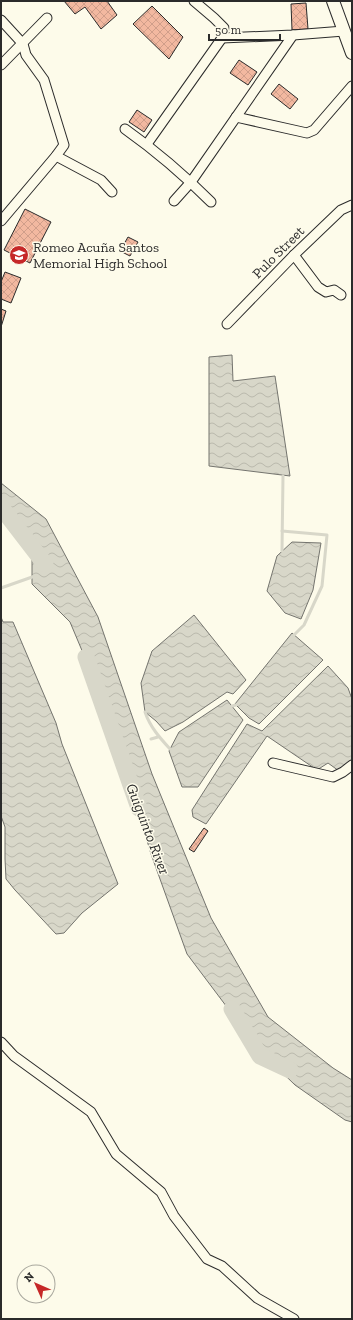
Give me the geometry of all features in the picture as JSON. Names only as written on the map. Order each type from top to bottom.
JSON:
[{"type":"main road","points":[[333,1],[352,53]]},
{"type":"street","points":[[147,144],[222,38],[224,28],[194,1]]},
{"type":"street","points":[[1,65],[47,18]]},
{"type":"street","points":[[1,20],[23,44],[26,55],[44,80],[64,145],[1,221]]},
{"type":"street","points":[[222,38],[344,31]]},
{"type":"street","points":[[174,201],[191,182],[293,35]]},
{"type":"street","points":[[236,117],[307,133],[314,130],[352,86]]},
{"type":"street","points":[[125,129],[147,144],[191,182],[211,202]]},
{"type":"street","points":[[56,156],[101,180],[112,192]]},
{"type":"street","name":"Pulo Street","points":[[227,324],[294,255],[341,210],[352,205]]},
{"type":"street","points":[[294,255],[318,287],[326,292],[334,290],[341,296]]},
{"type":"street","points":[[273,763],[333,777],[352,765]]},
{"type":"street","points":[[1,1042],[14,1056],[91,1112],[116,1154],[161,1192],[174,1216],[208,1259],[222,1266],[257,1298],[294,1319]]},
{"type":"water","points":[[232,355],[233,381],[275,376],[290,476],[209,466],[209,357]]},
{"type":"water","points":[[1,483],[46,519],[98,617],[152,774],[211,918],[268,1017],[333,1068],[352,1080],[352,1122],[345,1120],[295,1085],[260,1051],[187,954],[151,854],[112,722],[70,622],[32,584],[32,540],[1,514]]},
{"type":"water","points":[[292,542],[321,543],[313,590],[301,619],[285,613],[267,591],[277,556]]},
{"type":"water","points":[[194,615],[246,680],[233,694],[227,692],[183,722],[165,731],[145,712],[141,683],[152,651]]},
{"type":"water","points":[[1,617],[3,622],[13,622],[56,723],[62,744],[118,884],[82,913],[64,933],[56,934],[6,879],[5,827],[1,816]]},
{"type":"water","points":[[292,633],[323,660],[259,724],[249,718],[235,704]]},
{"type":"water","points":[[328,666],[348,688],[352,699],[352,760],[339,771],[328,763],[317,770],[267,736],[206,824],[193,817],[192,810],[247,724],[262,731]]},
{"type":"water","points":[[227,700],[243,720],[198,787],[182,787],[169,751],[179,732]]},
{"type":"building","points":[[64,1],[107,1],[117,15],[101,29],[85,7],[75,14]]},
{"type":"building","points":[[306,3],[308,29],[292,30],[291,4]]},
{"type":"building","points":[[152,6],[183,37],[169,59],[133,24]]},
{"type":"building","points":[[239,60],[257,72],[248,85],[230,73]]},
{"type":"building","points":[[279,84],[298,99],[290,109],[271,94]]},
{"type":"building","points":[[137,110],[152,120],[144,132],[129,122]]},
{"type":"building","points":[[25,209],[51,222],[30,263],[4,250]]},
{"type":"building","points":[[128,237],[138,242],[130,256],[120,251]]},
{"type":"building","points":[[5,272],[21,278],[11,303],[1,299],[1,282]]},
{"type":"building","points":[[1,309],[6,311],[1,327]]},
{"type":"building","points":[[204,828],[208,831],[194,852],[189,849]]},
{"type":"waterway","points":[[282,551],[283,476]]},
{"type":"waterway","name":"Guiguinto River","points":[[1,507],[45,564]]},
{"type":"waterway","points":[[282,531],[327,535],[322,586],[304,625],[294,635]]},
{"type":"waterway","points":[[1,588],[35,576]]},
{"type":"waterway","name":"Guiguinto River","points":[[86,657],[139,808]]},
{"type":"waterway","points":[[232,706],[236,705]]},
{"type":"waterway","points":[[145,712],[152,727],[170,749]]},
{"type":"waterway","points":[[151,739],[158,737]]},
{"type":"waterway","name":"Guiguinto River","points":[[232,1009],[260,1056],[290,1070]]},
{"type":"place","name":"Romeo Acuña Santos Memorial High School","points":[[19,255]]}]
